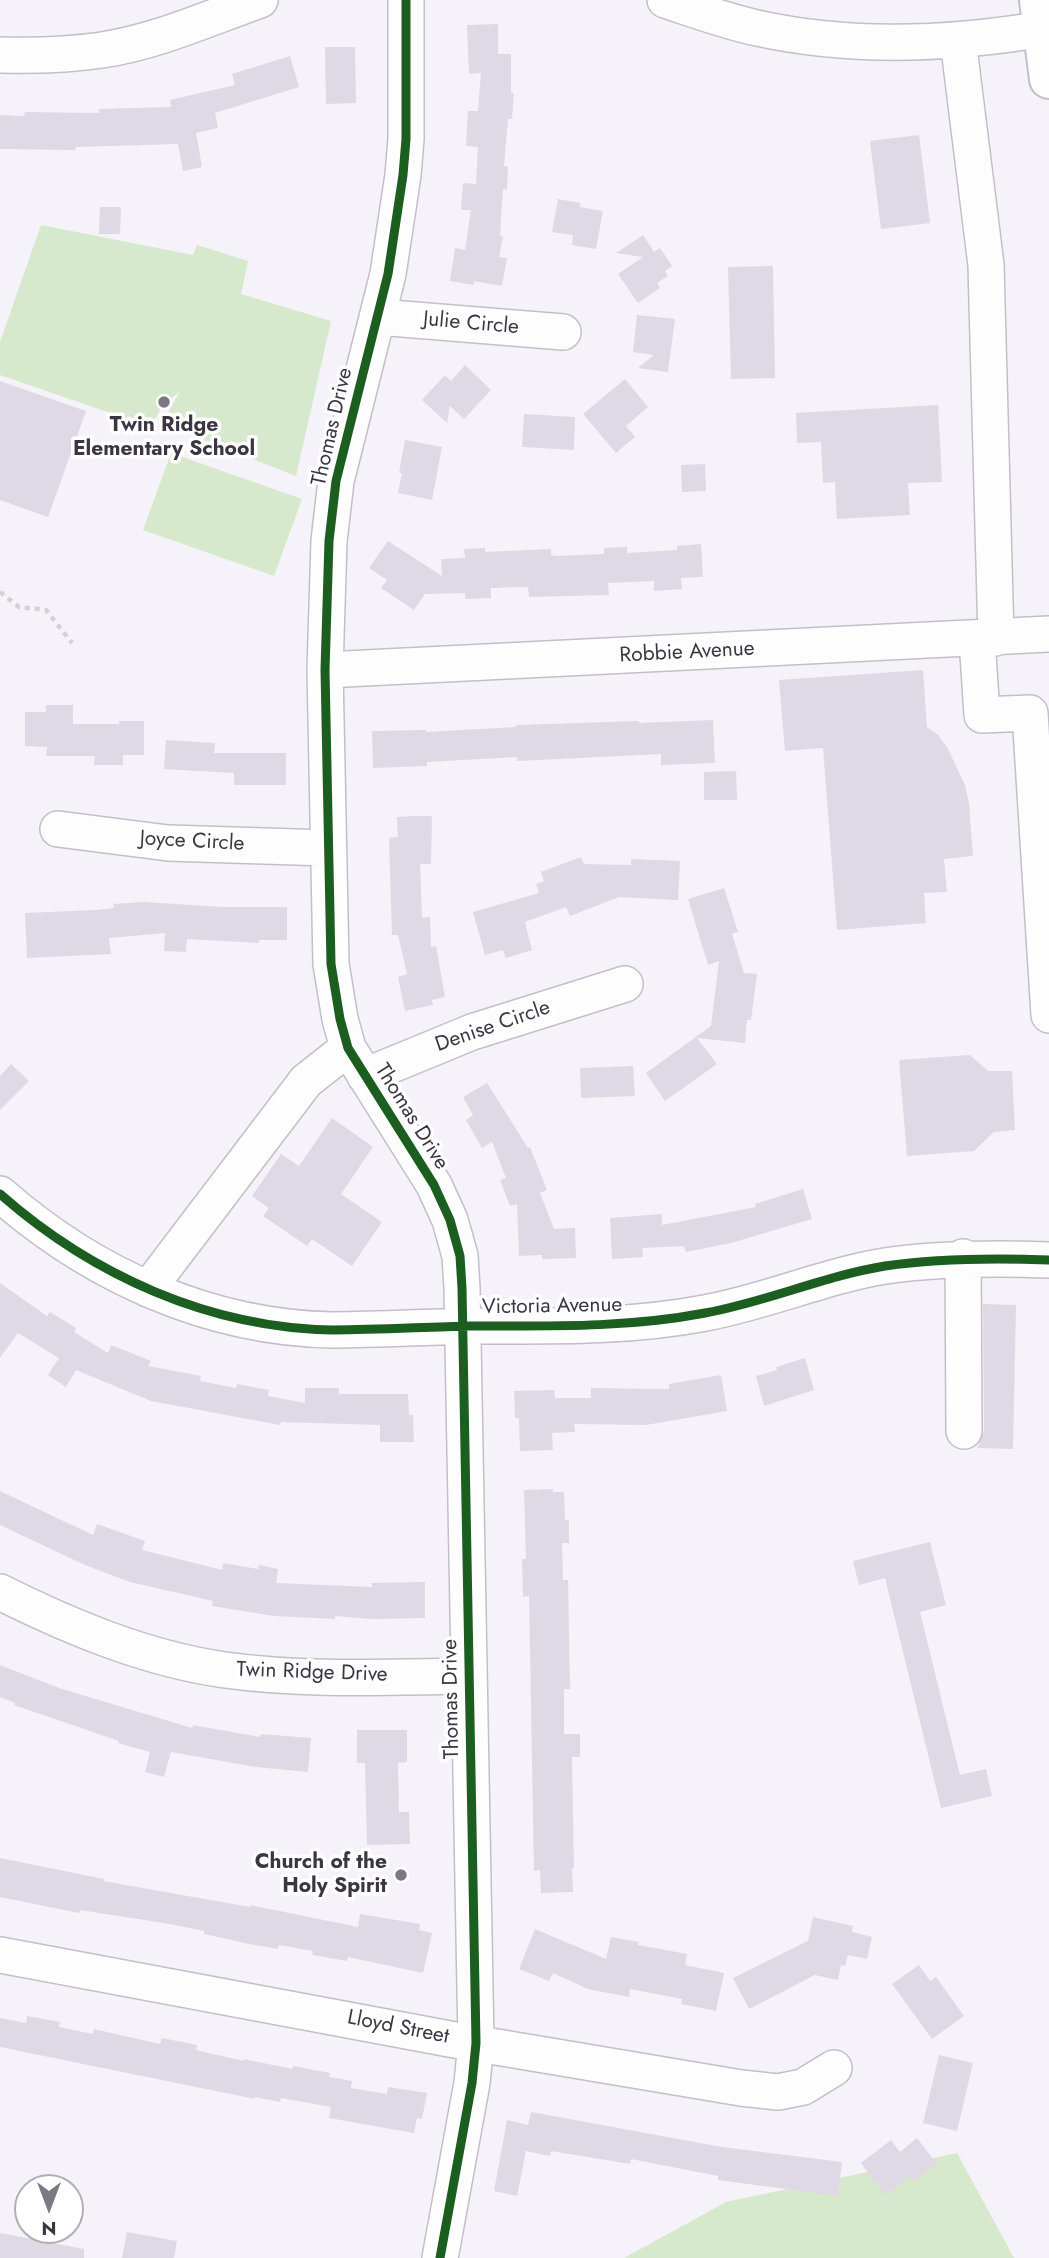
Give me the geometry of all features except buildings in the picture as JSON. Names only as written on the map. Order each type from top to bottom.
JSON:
[{"type":"main road","points":[[1044,22],[1049,79]]},
{"type":"street","points":[[0,55],[62,55],[104,50],[148,40],[260,0]]},
{"type":"street","name":"Thomas Drive","points":[[405,0],[406,139],[403,175],[388,274],[336,481],[328,541],[325,670],[331,964],[340,1019],[356,1062],[434,1185],[450,1220],[460,1256],[476,2043],[472,2083],[440,2258]]},
{"type":"street","points":[[664,0],[757,14],[828,40],[873,43],[993,37],[1044,22]]},
{"type":"street","points":[[958,40],[986,265],[987,638],[982,715],[1030,713],[1049,1015]]},
{"type":"street","name":"Julie Circle","points":[[378,317],[563,332]]},
{"type":"street","name":"Robbie Avenue","points":[[325,670],[1049,634]]},
{"type":"street","name":"Joyce Circle","points":[[58,828],[169,843],[328,848]]},
{"type":"street","name":"Denise Circle","points":[[148,1289],[306,1081],[356,1062],[472,1032],[625,984]]},
{"type":"street","name":"Victoria Avenue","points":[[0,1194],[34,1224],[55,1238],[115,1274],[148,1289],[216,1313],[250,1321],[332,1330],[580,1326],[645,1322],[738,1306],[884,1266],[963,1257],[1049,1260]]},
{"type":"street","points":[[963,1257],[964,1432]]},
{"type":"street","name":"Twin Ridge Drive","points":[[0,1592],[54,1619],[147,1652],[223,1670],[294,1676],[469,1676]]},
{"type":"street","name":"Lloyd Street","points":[[0,1955],[476,2043],[741,2088],[778,2092],[803,2087],[834,2068]]},
{"type":"path","points":[[0,592],[19,607],[46,610],[72,643]]},
{"type":"green space","points":[[41,225],[193,255],[197,245],[248,261],[241,294],[331,321],[296,476],[173,428],[168,413],[180,391],[162,406],[151,427],[0,375],[0,342]]},
{"type":"green space","points":[[171,453],[302,499],[274,576],[143,530]]},
{"type":"green space","points":[[957,2153],[1014,2258],[624,2258],[726,2202]]},
{"type":"cycle path","points":[[406,0],[406,139],[403,175],[388,274],[336,481],[329,541],[325,670],[331,964],[340,1019],[348,1048],[434,1185],[450,1220],[460,1256],[476,2043],[472,2083],[440,2258]]},
{"type":"cycle path","points":[[0,1194],[73,1249],[154,1292],[242,1319],[287,1327],[333,1330],[588,1325],[646,1321],[728,1308],[885,1266],[967,1259],[1049,1260]]},
{"type":"place","name":"Twin Ridge Elementary School","points":[[164,402]]},
{"type":"place","name":"Church of the Holy Spirit","points":[[401,1875]]}]
